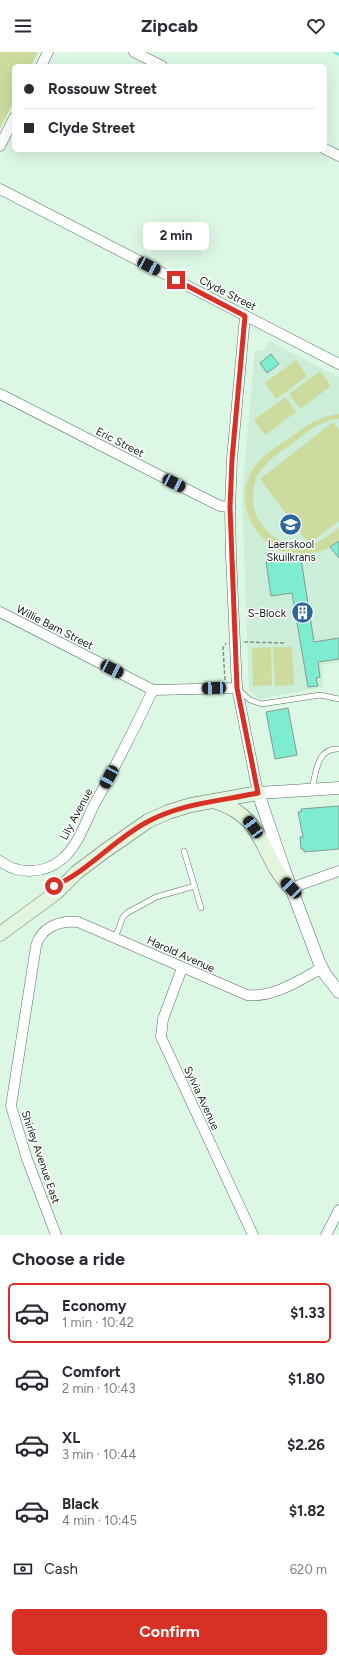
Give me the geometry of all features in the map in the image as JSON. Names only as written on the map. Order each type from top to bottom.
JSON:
[{"type":"main road","points":[[0,934],[57,892],[70,879],[121,838],[148,821],[183,807],[258,793]]},
{"type":"main road","points":[[214,801],[239,812],[248,820],[259,834],[280,875],[291,888]]},
{"type":"main road","points":[[0,922],[49,888],[70,879]]},
{"type":"street","points":[[42,64],[48,52]]},
{"type":"street","points":[[134,52],[158,64]]},
{"type":"street","points":[[0,146],[12,122]]},
{"type":"street","points":[[327,150],[339,156]]},
{"type":"street","name":"Clyde Street","points":[[0,189],[339,364]]},
{"type":"street","points":[[245,316],[232,459],[230,507],[237,688],[258,793],[291,888],[322,968],[339,992]]},
{"type":"street","name":"Eric Street","points":[[0,394],[220,506],[230,507]]},
{"type":"street","name":"Willie Bam Street","points":[[0,612],[153,690],[237,688]]},
{"type":"street","name":"Lily Avenue","points":[[0,861],[15,869],[31,871],[46,869],[63,859],[71,849],[153,690]]},
{"type":"street","points":[[258,793],[339,788]]},
{"type":"street","points":[[291,888],[339,871]]},
{"type":"street","name":"Harold Avenue","points":[[37,943],[41,935],[48,929],[67,922],[86,925],[240,993],[254,996],[274,992],[322,968]]},
{"type":"street","name":"Shirley Avenue East","points":[[37,943],[11,1106],[27,1159],[56,1235]]},
{"type":"street","name":"Sylvia Avenue","points":[[182,968],[162,1019],[160,1030],[162,1041],[253,1235]]},
{"type":"street","points":[[326,1235],[339,1210]]},
{"type":"lane","points":[[237,688],[250,700],[262,704],[320,695],[339,699]]},
{"type":"lane","points":[[312,790],[321,756],[326,751],[339,749]]},
{"type":"lane","points":[[184,852],[201,908]]},
{"type":"lane","points":[[115,938],[123,916],[127,912],[156,897],[195,886]]},
{"type":"path","points":[[240,642],[286,642]]},
{"type":"path","points":[[225,681],[223,648],[225,644],[229,643]]},
{"type":"shaded area","name":"Laerskool Skuilkrans","points":[[269,341],[339,377],[339,662],[321,665],[324,687],[259,699],[249,691],[242,495],[255,350],[264,350]]},
{"type":"green space","points":[[0,52],[38,52],[32,64],[12,64],[12,105],[0,129]]},
{"type":"green space","points":[[296,360],[307,376],[276,399],[265,383]]},
{"type":"green space","points":[[320,371],[331,386],[300,409],[289,394]]},
{"type":"green space","points":[[285,397],[296,412],[265,435],[254,420]]},
{"type":"green space","points":[[339,414],[339,419],[320,424],[270,460],[262,468],[254,486],[253,498],[255,511],[260,522],[268,532],[278,540],[290,545],[304,546],[322,540],[339,528],[339,540],[327,549],[307,553],[288,554],[267,542],[258,533],[252,523],[247,512],[245,500],[245,488],[249,476],[256,464],[261,459],[300,430],[325,417]]},
{"type":"green space","points":[[333,422],[339,430],[339,521],[309,544],[260,479]]},
{"type":"green space","points":[[271,647],[272,685],[253,686],[252,648]]},
{"type":"green space","points":[[273,647],[292,647],[294,685],[275,686]]},
{"type":"building","points":[[271,354],[279,364],[267,373],[260,363]]},
{"type":"building","points":[[339,541],[339,558],[330,547]]},
{"type":"building","points":[[279,559],[280,562],[301,559],[314,642],[339,638],[339,659],[318,662],[320,677],[316,678],[318,686],[308,687],[292,593],[271,596],[266,561]]},
{"type":"building","points":[[288,708],[297,755],[275,759],[266,712]]},
{"type":"building","points":[[339,806],[339,849],[304,852],[304,849],[301,849],[300,837],[303,837],[298,812],[301,812],[301,809]]},
{"type":"waterway","points":[[334,52],[339,55]]},
{"type":"place","name":"Laerskool Skuilkrans","points":[[291,524]]},
{"type":"place","name":"S-Block","points":[[302,613]]},
{"type":"route","points":[[54,886],[70,879],[121,838],[148,821],[168,812],[191,805],[258,793],[237,688],[230,507],[232,459],[245,316],[176,280]]}]
